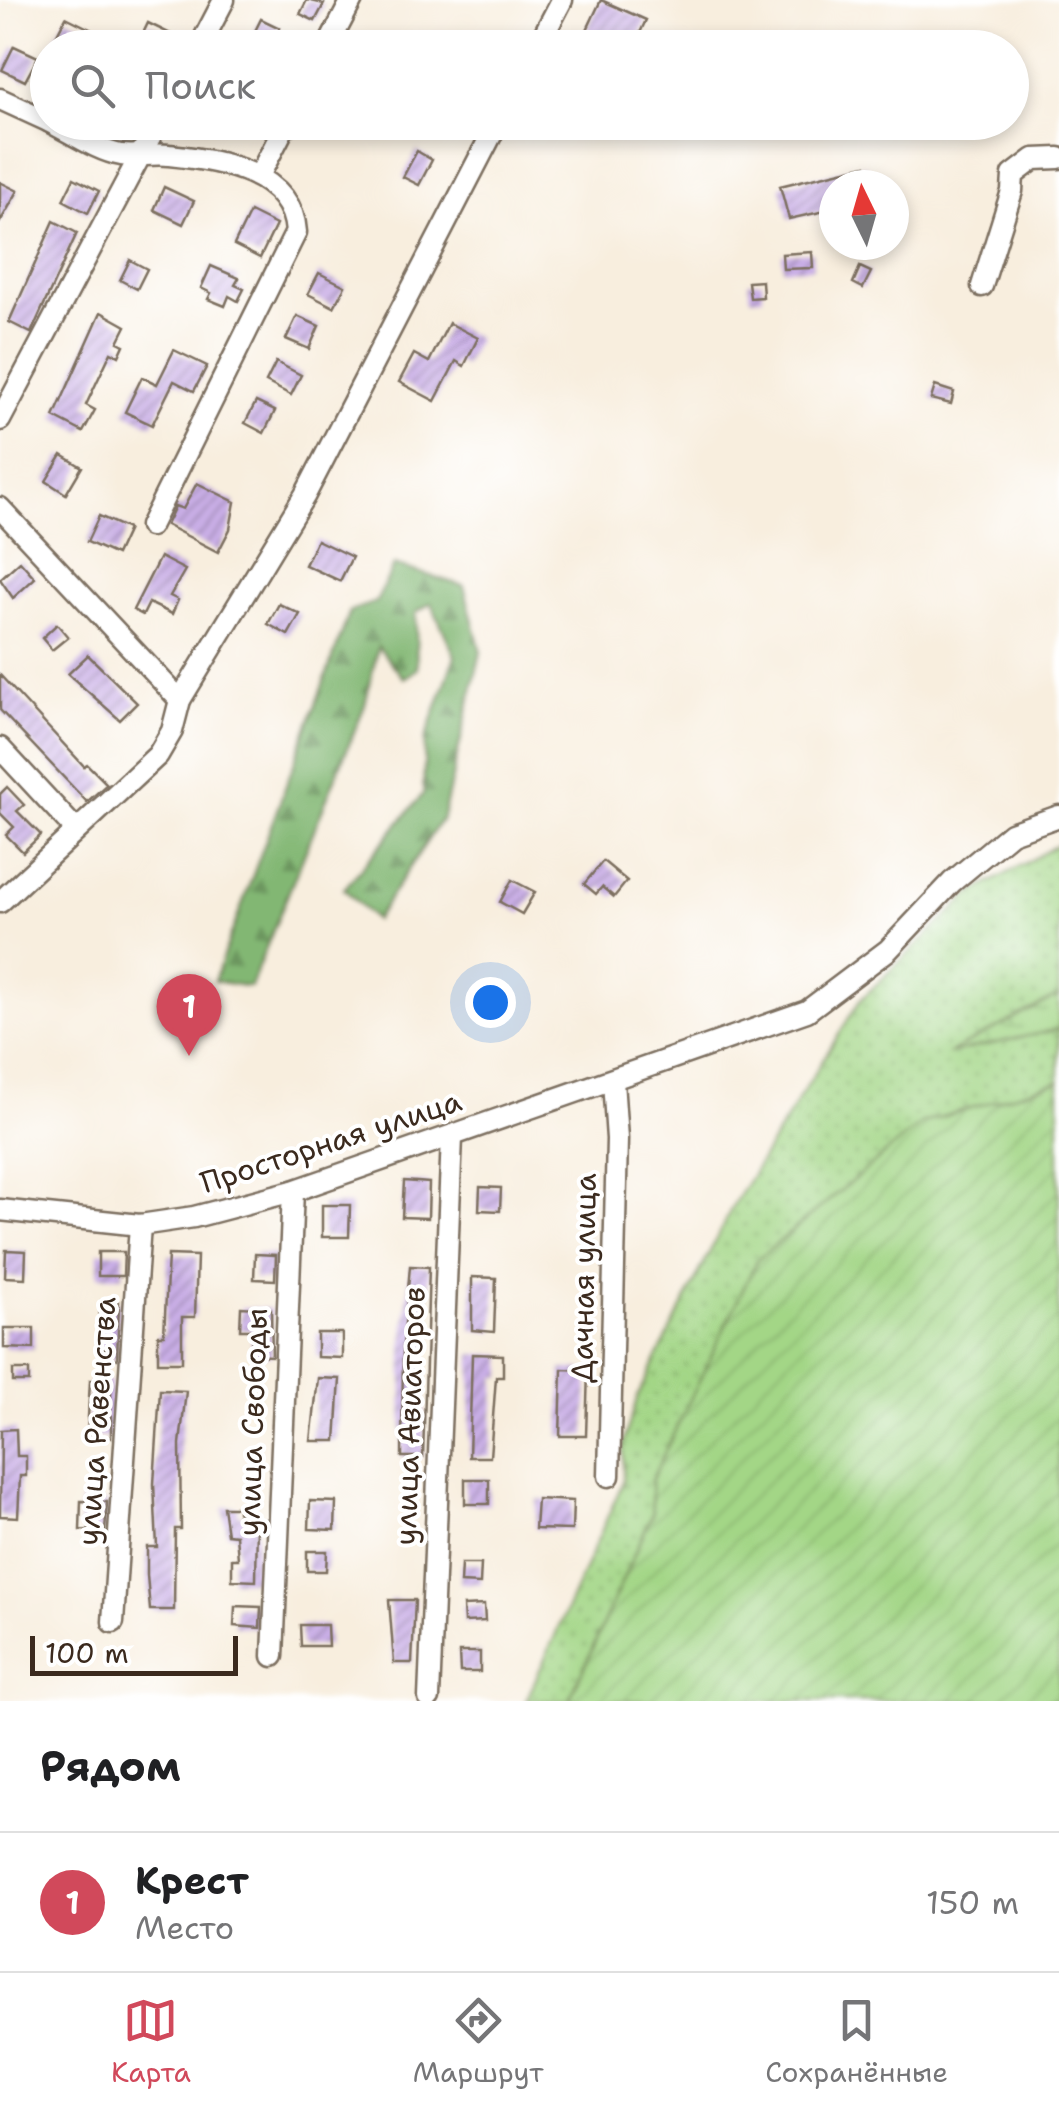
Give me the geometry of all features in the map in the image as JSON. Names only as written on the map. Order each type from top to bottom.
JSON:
[{"type":"street","points":[[208,30],[224,0]]},
{"type":"street","points":[[336,30],[352,0]]},
{"type":"street","points":[[546,30],[562,0]]},
{"type":"street","points":[[0,99],[30,113]]},
{"type":"street","points":[[88,140],[118,154],[168,154],[259,176],[282,191],[294,210],[296,232],[150,526]]},
{"type":"street","points":[[0,420],[148,140]]},
{"type":"street","points":[[259,176],[278,140]]},
{"type":"street","points":[[0,902],[158,755],[172,731],[180,700],[305,495],[489,140]]},
{"type":"street","points":[[982,286],[1012,191],[1013,175],[1034,159],[1059,158]]},
{"type":"street","points":[[0,508],[180,700]]},
{"type":"street","points":[[0,748],[76,830]]},
{"type":"street","name":"Просторная улица","points":[[0,1210],[140,1225],[194,1217],[293,1191],[807,1011],[888,950],[952,882],[1011,833],[1059,816]]},
{"type":"street","name":"Дачная улица","points":[[609,1476],[617,1139],[613,1081]]},
{"type":"street","name":"улица Авиаторов","points":[[428,1698],[452,1137]]},
{"type":"street","name":"улица Свободы","points":[[273,1656],[293,1191]]},
{"type":"street","name":"улица Равенства","points":[[113,1622],[140,1225]]},
{"type":"green space","points":[[394,565],[464,586],[481,652],[443,817],[375,920],[344,889],[423,794],[425,740],[455,656],[431,603],[416,613],[417,669],[404,678],[378,647],[365,705],[250,987],[214,981],[350,611],[376,602]]},
{"type":"green space","points":[[1059,844],[1059,997],[952,1052],[1059,1029],[1059,1081],[922,1123],[651,1481],[652,1514],[569,1701],[526,1701],[623,1482],[623,1444],[638,1396],[733,1205],[860,1000],[969,895]]},
{"type":"green space","points":[[1059,997],[1059,1029],[947,1054],[1052,999]]},
{"type":"green space","points":[[1059,1081],[1059,1701],[569,1701],[652,1514],[651,1481],[757,1260],[922,1123]]},
{"type":"building","points":[[307,0],[324,4],[315,21],[300,14]]},
{"type":"building","points":[[601,0],[646,20],[641,30],[587,30]]},
{"type":"building","points":[[66,17],[92,30],[59,30]]},
{"type":"building","points":[[261,19],[280,28],[279,30],[256,30]]},
{"type":"building","points":[[148,23],[162,30],[145,30]]},
{"type":"building","points":[[14,46],[30,53],[30,72],[25,81],[2,70]]},
{"type":"building","points":[[417,151],[432,160],[419,185],[403,177]]},
{"type":"building","points":[[819,176],[819,212],[789,219],[780,186]]},
{"type":"building","points":[[74,178],[99,191],[88,213],[63,200]]},
{"type":"building","points":[[0,182],[18,191],[0,222]]},
{"type":"building","points":[[164,187],[194,201],[183,224],[154,210]]},
{"type":"building","points":[[250,212],[276,225],[260,258],[234,245]]},
{"type":"building","points":[[54,221],[77,233],[31,333],[9,322]]},
{"type":"building","points":[[812,252],[813,268],[783,269],[782,254]]},
{"type":"building","points":[[130,260],[147,269],[137,289],[120,280]]},
{"type":"building","points":[[211,266],[239,278],[235,285],[244,289],[238,301],[229,296],[225,306],[208,299],[211,293],[201,288]]},
{"type":"building","points":[[860,267],[871,272],[863,288],[853,283]]},
{"type":"building","points":[[319,273],[345,286],[334,307],[308,294]]},
{"type":"building","points":[[762,281],[763,297],[750,298],[748,282]]},
{"type":"building","points":[[101,312],[126,326],[118,342],[124,345],[119,356],[111,352],[86,405],[95,410],[83,432],[54,417]]},
{"type":"building","points":[[297,316],[319,326],[309,349],[286,339]]},
{"type":"building","points":[[449,323],[478,338],[464,366],[456,361],[435,401],[399,382],[414,354],[429,362]]},
{"type":"building","points":[[174,350],[207,366],[194,391],[174,381],[152,425],[125,412],[142,377],[157,384]]},
{"type":"building","points":[[276,362],[301,375],[291,395],[266,382]]},
{"type":"building","points":[[935,386],[954,392],[951,404],[931,399]]},
{"type":"building","points":[[256,402],[275,411],[264,433],[245,423]]},
{"type":"building","points":[[62,455],[82,467],[66,494],[46,481]]},
{"type":"building","points":[[197,483],[235,502],[230,529],[218,552],[166,525],[175,506],[183,509]]},
{"type":"building","points":[[99,516],[128,529],[116,555],[87,542]]},
{"type":"building","points":[[317,540],[352,557],[340,581],[305,565]]},
{"type":"building","points":[[160,557],[185,570],[170,596],[178,600],[172,614],[149,603],[143,615],[133,610]]},
{"type":"building","points":[[20,561],[35,578],[13,598],[0,579]]},
{"type":"building","points":[[279,604],[300,614],[288,635],[268,624]]},
{"type":"building","points":[[57,624],[68,637],[52,650],[42,638]]},
{"type":"building","points":[[88,655],[137,703],[120,720],[68,674]]},
{"type":"building","points":[[0,675],[84,766],[87,764],[107,784],[87,802],[0,710]]},
{"type":"building","points":[[7,787],[24,805],[17,811],[41,835],[23,852],[6,835],[14,827],[0,813],[0,794]]},
{"type":"building","points":[[603,861],[627,881],[614,897],[602,887],[596,894],[584,884]]},
{"type":"building","points":[[512,880],[535,892],[522,914],[500,902]]},
{"type":"building","points":[[404,1181],[429,1183],[428,1218],[402,1217]]},
{"type":"building","points":[[480,1187],[501,1188],[500,1211],[479,1210]]},
{"type":"building","points":[[322,1205],[350,1205],[349,1237],[322,1237]]},
{"type":"building","points":[[6,1250],[26,1251],[25,1278],[5,1277]]},
{"type":"building","points":[[98,1252],[124,1252],[123,1276],[98,1276]]},
{"type":"building","points":[[255,1254],[276,1255],[275,1280],[254,1279]]},
{"type":"building","points":[[168,1255],[197,1256],[195,1317],[182,1317],[182,1362],[158,1362],[158,1335],[164,1335]]},
{"type":"building","points":[[410,1266],[429,1267],[423,1457],[402,1457],[403,1346]]},
{"type":"building","points":[[472,1277],[496,1278],[494,1332],[472,1330]]},
{"type":"building","points":[[101,1301],[119,1302],[117,1359],[106,1358],[106,1349],[96,1349]]},
{"type":"building","points":[[241,1307],[271,1309],[272,1356],[251,1355],[252,1330],[240,1330]]},
{"type":"building","points":[[4,1328],[34,1328],[34,1349],[4,1348]]},
{"type":"building","points":[[317,1333],[342,1333],[342,1358],[317,1357]]},
{"type":"building","points":[[472,1354],[503,1355],[503,1377],[496,1377],[490,1457],[469,1457]]},
{"type":"building","points":[[562,1369],[588,1370],[586,1436],[560,1436]]},
{"type":"building","points":[[13,1370],[29,1370],[29,1382],[13,1382]]},
{"type":"building","points":[[318,1378],[340,1379],[336,1441],[311,1441]]},
{"type":"building","points":[[90,1380],[111,1381],[111,1438],[87,1436]]},
{"type":"building","points":[[160,1390],[186,1391],[180,1444],[181,1529],[175,1529],[174,1610],[150,1610],[147,1575],[147,1547],[157,1547],[154,1484]]},
{"type":"building","points":[[16,1429],[17,1456],[26,1456],[26,1476],[20,1476],[18,1517],[0,1516],[1,1430]]},
{"type":"building","points":[[465,1479],[489,1479],[489,1504],[465,1504]]},
{"type":"building","points":[[537,1499],[573,1501],[572,1530],[535,1529]]},
{"type":"building","points":[[81,1501],[107,1502],[105,1531],[80,1530]]},
{"type":"building","points":[[310,1501],[336,1502],[335,1530],[309,1529]]},
{"type":"building","points":[[223,1507],[238,1507],[238,1514],[257,1520],[256,1581],[232,1580],[232,1559],[238,1559],[236,1535],[227,1534]]},
{"type":"building","points":[[307,1551],[327,1551],[326,1571],[307,1571]]},
{"type":"building","points":[[461,1564],[481,1564],[480,1584],[460,1583]]},
{"type":"building","points":[[389,1600],[415,1600],[412,1663],[394,1663]]},
{"type":"building","points":[[484,1605],[485,1621],[464,1622],[463,1606]]},
{"type":"building","points":[[235,1606],[261,1607],[260,1628],[234,1626]]},
{"type":"building","points":[[300,1625],[327,1625],[328,1646],[301,1646]]},
{"type":"building","points":[[459,1652],[480,1652],[480,1672],[460,1672]]},
{"type":"place","name":"Крест","points":[[189,1056]]}]
